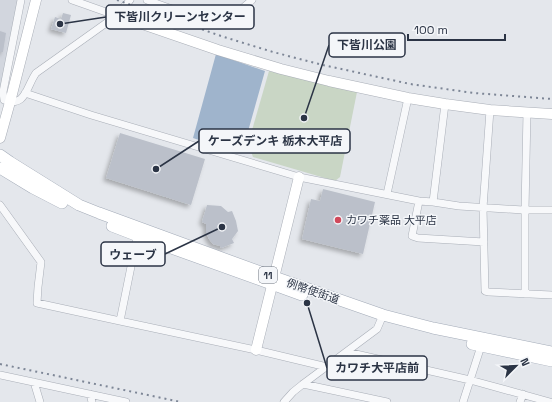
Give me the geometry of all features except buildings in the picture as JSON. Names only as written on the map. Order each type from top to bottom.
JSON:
[{"type":"main road","name":"例幣使街道","points":[[0,155],[79,205],[138,232]]},
{"type":"main road","name":"例幣使街道","points":[[0,168],[33,188],[76,210],[273,281],[382,318],[433,328],[482,343],[552,361]]},
{"type":"main road","name":"例幣使街道","points":[[482,343],[552,352]]},
{"type":"street","points":[[21,0],[3,92],[4,100],[10,102],[18,101],[22,98],[36,73],[109,21],[115,14],[122,10],[130,0]]},
{"type":"street","points":[[0,138],[36,0]]},
{"type":"street","points":[[72,0],[203,45],[281,69],[329,81],[408,98],[445,104],[490,110],[552,114]]},
{"type":"street","points":[[147,0],[168,8],[221,23],[230,19],[252,0]]},
{"type":"street","points":[[25,93],[91,115],[299,177],[419,201],[483,208],[552,210]]},
{"type":"street","points":[[387,194],[408,98]]},
{"type":"street","points":[[433,202],[445,104]]},
{"type":"street","points":[[490,110],[483,208],[485,291],[525,294],[552,294]]},
{"type":"street","points":[[525,294],[527,112]]},
{"type":"street","points":[[256,350],[299,177]]},
{"type":"street","points":[[419,201],[412,236],[418,238],[484,242]]},
{"type":"street","points":[[0,205],[41,262],[37,303],[256,350],[327,367]]},
{"type":"street","points":[[120,321],[138,232]]},
{"type":"street","points":[[284,402],[303,384],[377,329],[382,318]]},
{"type":"street","points":[[463,402],[482,343]]},
{"type":"street","points":[[347,352],[470,380],[550,402]]},
{"type":"street","points":[[0,375],[126,402]]},
{"type":"street","points":[[34,382],[40,402]]},
{"type":"street","points":[[303,384],[387,402]]},
{"type":"street","points":[[90,394],[92,402]]},
{"type":"street","points":[[520,402],[523,394]]},
{"type":"shaded area","points":[[0,0],[19,0],[0,92]]},
{"type":"green space","points":[[269,71],[357,92],[340,177],[335,181],[253,157],[248,144]]},
{"type":"water","points":[[216,54],[265,71],[245,142],[240,142],[240,152],[193,138]]},
{"type":"railway","points":[[117,0],[224,37],[323,65],[410,84],[474,93],[552,99]]},
{"type":"railway","points":[[0,364],[181,402]]},
{"type":"place","name":"下皆川クリーンセンター","points":[[60,24]]},
{"type":"place","name":"下皆川公園","points":[[304,118]]},
{"type":"place","name":"ケーズデンキ 栃木大平店","points":[[156,169]]},
{"type":"place","name":"カワチ薬品 大平店","points":[[338,220]]},
{"type":"place","name":"ウェーブ","points":[[222,227]]},
{"type":"place","name":"カワチ大平店前","points":[[307,303]]}]
